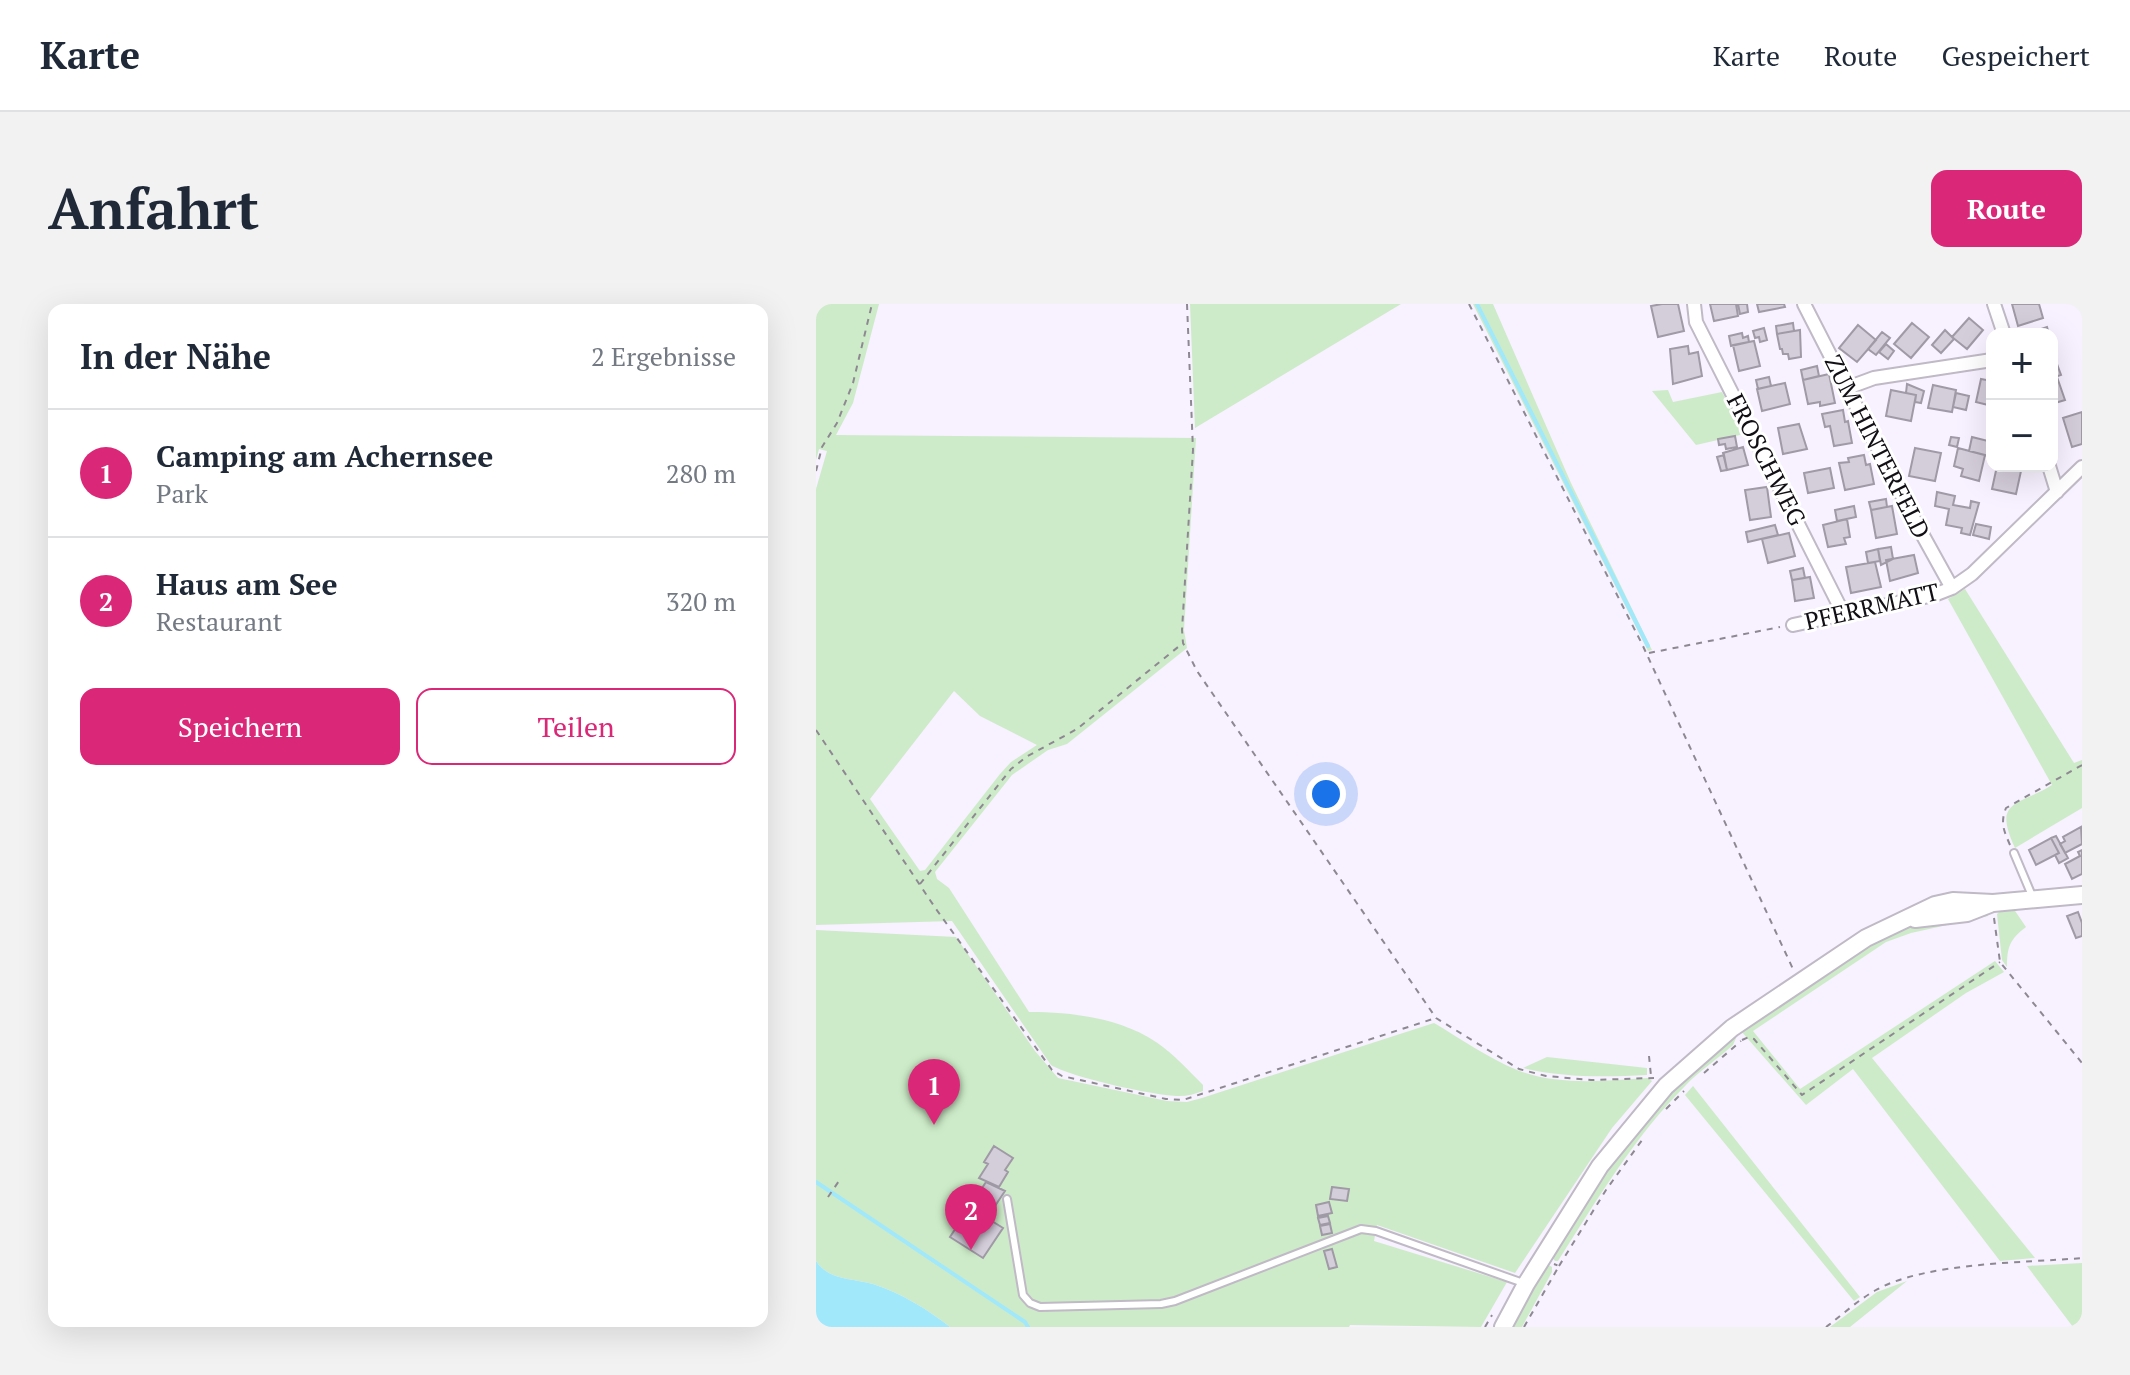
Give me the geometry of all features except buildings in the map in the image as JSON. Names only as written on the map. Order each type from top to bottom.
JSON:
[{"type":"street","name":"FROSCHWEG","points":[[1694,304],[1696,322],[1844,615]]},
{"type":"street","name":"ZUM HINTERFELD","points":[[1804,304],[1952,588]]},
{"type":"street","points":[[1994,304],[2002,328]]},
{"type":"street","points":[[1847,388],[1874,378],[1986,361]]},
{"type":"street","name":"PFERRMATT","points":[[1793,625],[1934,595],[1952,588],[1972,574],[2082,467]]},
{"type":"street","points":[[2050,472],[2057,492]]},
{"type":"street","points":[[1503,1327],[1526,1284],[1600,1166],[1628,1130],[1666,1086],[1737,1034],[1799,981],[1866,938],[1905,919],[1967,913],[1993,903],[2082,895]]},
{"type":"lane","points":[[2014,853],[2033,900]]},
{"type":"lane","points":[[1007,1199],[1023,1295],[1030,1303],[1040,1307],[1175,1301],[1361,1229],[1376,1231],[1526,1284]]},
{"type":"path","points":[[816,471],[822,447],[837,423],[853,383],[872,304]]},
{"type":"path","points":[[1187,304],[1193,450],[1183,643],[1197,671],[1436,1018],[1519,1069],[1546,1076],[1591,1080],[1652,1077],[1649,1056]]},
{"type":"path","points":[[1469,304],[1647,654],[1799,981]]},
{"type":"path","points":[[1647,654],[1793,625]]},
{"type":"path","points":[[920,885],[1011,769],[1026,757],[1077,729],[1183,643]]},
{"type":"path","points":[[816,730],[920,885],[1052,1070],[1074,1080],[1183,1100],[1436,1018]]},
{"type":"path","points":[[2014,853],[2003,829],[2002,817],[2006,808],[2082,765]]},
{"type":"path","points":[[1993,903],[2000,962],[2082,1063]]},
{"type":"path","points":[[1704,1073],[1737,1034],[1754,1039],[1802,1095],[2000,962]]},
{"type":"path","points":[[1662,1114],[1687,1087]]},
{"type":"path","points":[[1524,1327],[1606,1190],[1649,1130]]},
{"type":"path","points":[[828,1197],[841,1178]]},
{"type":"path","points":[[1543,1256],[1559,1266]]},
{"type":"path","points":[[1826,1327],[1876,1290],[1909,1278],[1968,1268],[2082,1258]]},
{"type":"green space","points":[[818,304],[879,304],[853,403],[836,435],[1196,438],[1184,630],[1187,648],[1067,744],[1048,750],[1012,775],[935,872],[937,879],[949,888],[1029,1012],[1095,1018],[1127,1027],[1156,1042],[1175,1057],[1203,1085],[1203,1091],[1182,1096],[1152,1093],[1094,1080],[1051,1065],[952,921],[816,925],[816,489],[827,451],[819,449],[816,460]],"holes":[[[954,691],[980,716],[1037,745],[1011,762],[925,870],[920,871],[870,799]]]},
{"type":"green space","points":[[1190,304],[1401,304],[1195,428]]},
{"type":"green space","points":[[1473,304],[1493,304],[1571,483],[1652,650],[1648,651]]},
{"type":"green space","points":[[1668,390],[1673,402],[1722,392],[1744,434],[1696,445],[1652,391]]},
{"type":"green space","points":[[1965,589],[2074,763],[2082,760],[2082,808],[2015,848],[2006,821],[2008,813],[2019,802],[2052,785],[1948,599]]},
{"type":"green space","points":[[2013,908],[2026,927],[2010,944],[2007,967],[2002,960],[1997,914],[2002,909]]},
{"type":"green space","points":[[1987,912],[1988,916],[1911,933],[1886,942],[1753,1031],[1800,1089],[1995,961],[2004,972],[1966,993],[1872,1058],[2035,1258],[2000,1261],[1853,1069],[1806,1105],[1741,1031],[1787,996],[1886,935],[1910,927]]},
{"type":"green space","points":[[816,930],[956,937],[1035,1051],[1058,1078],[1167,1101],[1187,1102],[1202,1098],[1434,1023],[1496,1060],[1532,1075],[1565,1080],[1648,1078],[1652,1081],[1612,1128],[1515,1273],[1377,1225],[1374,1241],[1507,1282],[1481,1327],[950,1327],[904,1297],[873,1284],[834,1275],[816,1261]]},
{"type":"green space","points":[[1732,1035],[1736,1038],[1733,1045],[1691,1080],[1650,1126],[1617,1170],[1558,1261],[1555,1261],[1552,1257],[1602,1176],[1671,1087]]},
{"type":"green space","points":[[1547,1057],[1647,1068],[1647,1075],[1570,1075],[1523,1068]]},
{"type":"green space","points":[[1693,1086],[1860,1297],[1854,1301],[1685,1095]]},
{"type":"green space","points":[[2082,1263],[2082,1327],[2073,1327],[2027,1266]]},
{"type":"green space","points":[[1547,1264],[1552,1267],[1552,1272],[1522,1327],[1510,1327]]},
{"type":"green space","points":[[1907,1281],[1850,1327],[1830,1327],[1877,1292]]},
{"type":"water","points":[[816,1261],[834,1275],[873,1284],[904,1297],[950,1327],[816,1327]]},
{"type":"waterway","points":[[1477,304],[1648,646]]},
{"type":"waterway","points":[[816,1182],[1025,1322],[1028,1327]]},
{"type":"place","name":"Camping am Achernsee","points":[[934,1125]]},
{"type":"place","name":"Haus am See","points":[[971,1250]]}]
